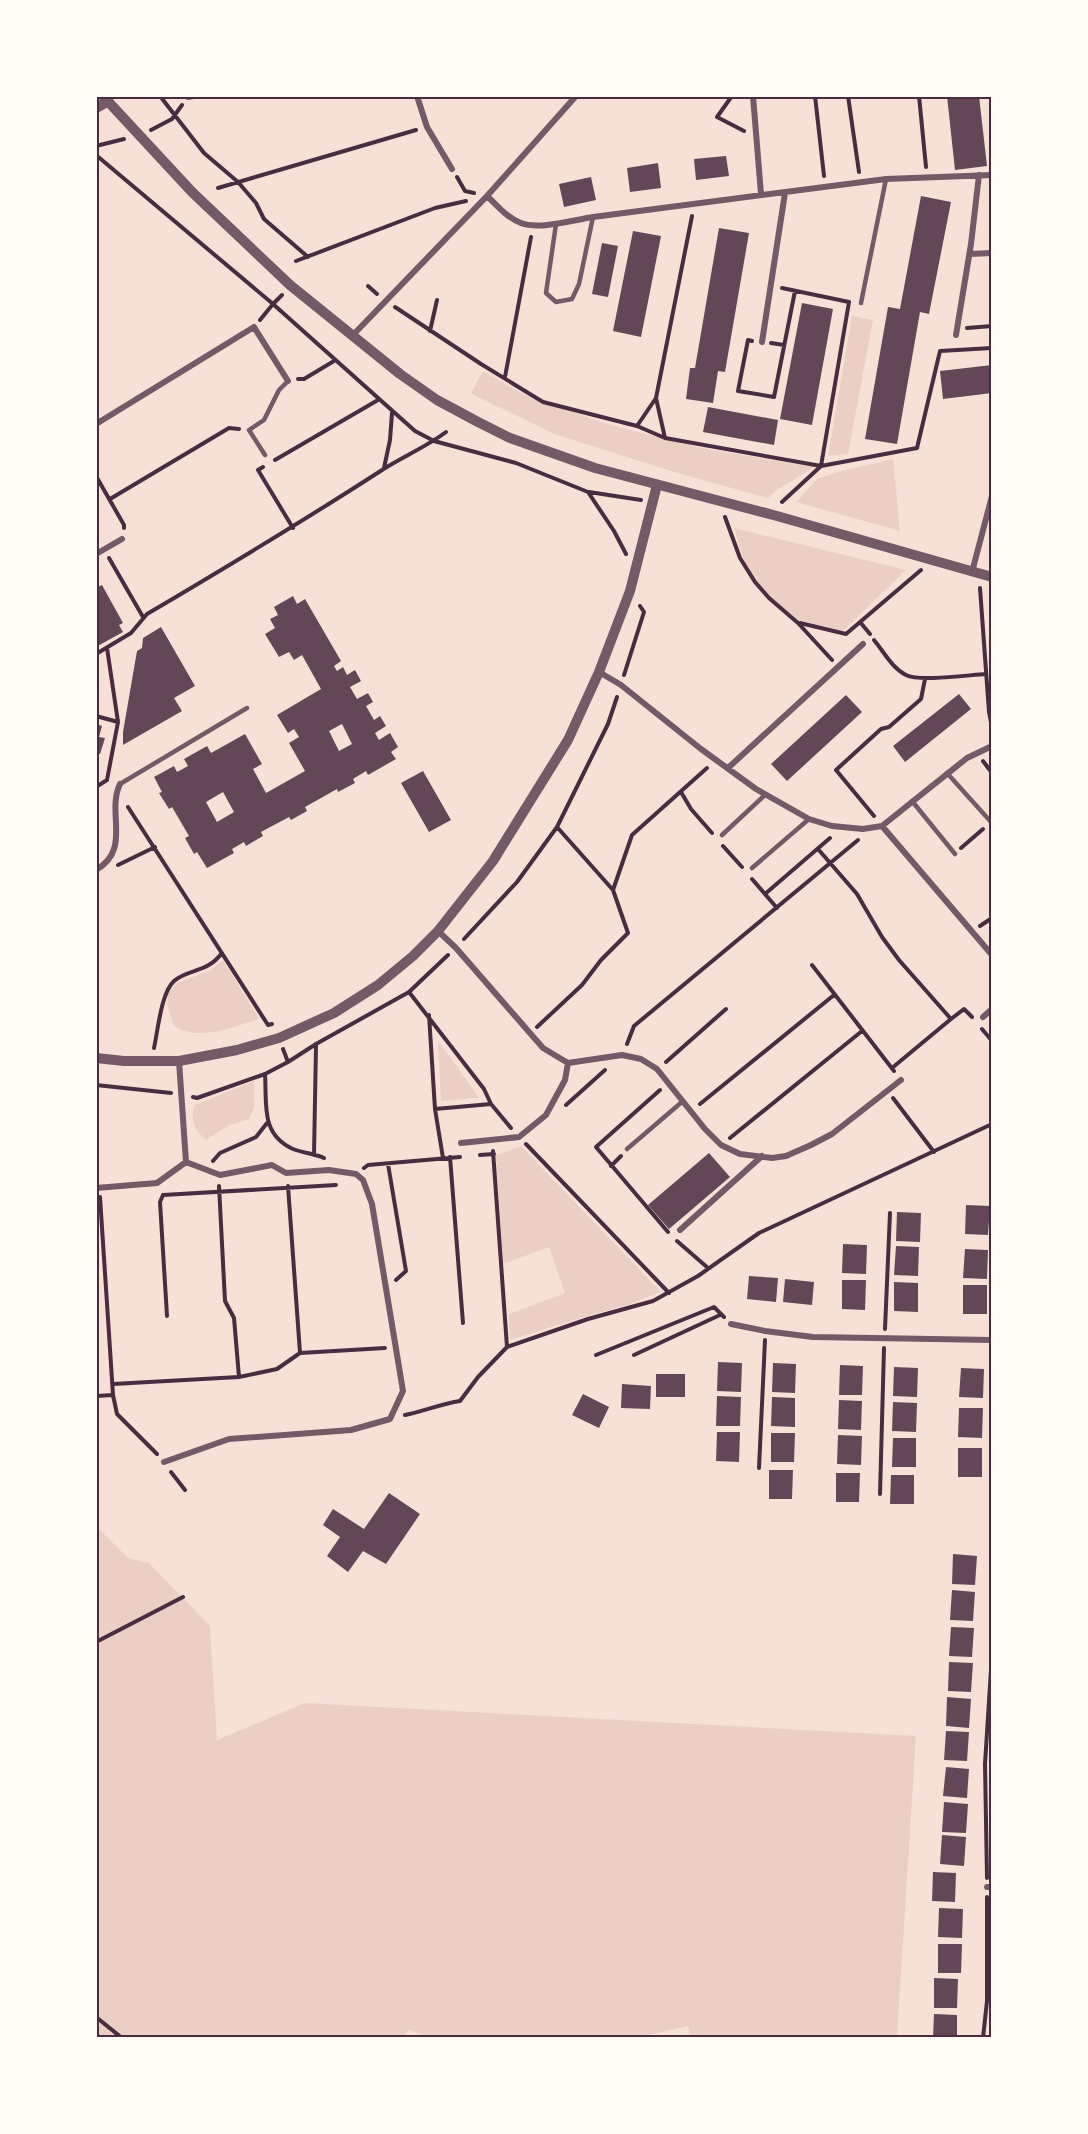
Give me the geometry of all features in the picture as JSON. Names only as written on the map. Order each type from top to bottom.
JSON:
[{"type":"street","points":[[417,96],[427,126],[452,169]]},
{"type":"street","points":[[352,337],[487,196],[576,96]]},
{"type":"street","points":[[753,96],[761,194]]},
{"type":"street","points":[[96,108],[105,99],[192,192],[290,285],[352,337],[437,400],[478,422],[510,438],[595,468],[777,516],[992,577]]},
{"type":"street","points":[[487,196],[509,217],[522,224],[556,224],[761,194],[785,193],[886,179],[992,175]]},
{"type":"street","points":[[957,332],[970,254],[979,176]]},
{"type":"street","points":[[762,342],[785,193]]},
{"type":"street","points":[[970,254],[992,253]]},
{"type":"street","points":[[96,424],[254,327],[288,381]]},
{"type":"street","points":[[96,1058],[124,1061],[179,1061],[237,1050],[279,1038],[334,1013],[378,985],[413,956],[438,931],[493,861],[568,740],[599,672],[630,591],[657,485]]},
{"type":"street","points":[[975,573],[992,496]]},
{"type":"street","points":[[96,554],[122,540]]},
{"type":"street","points":[[728,768],[863,644]]},
{"type":"street","points":[[599,672],[621,685],[765,795],[809,819],[841,827],[869,829],[882,826],[967,758],[992,746]]},
{"type":"street","points":[[96,870],[105,865],[113,852],[116,841],[118,788]]},
{"type":"street","points":[[882,826],[992,955]]},
{"type":"street","points":[[438,931],[456,948],[543,1048],[568,1063],[622,1055],[641,1059],[657,1069],[705,1129],[721,1145],[740,1154],[772,1158],[786,1156],[832,1134],[901,1080]]},
{"type":"street","points":[[983,1017],[992,1009]]},
{"type":"street","points":[[179,1061],[186,1162]]},
{"type":"street","points":[[460,1143],[519,1137],[546,1115],[565,1080],[568,1063]]},
{"type":"street","points":[[680,1230],[762,1156]]},
{"type":"street","points":[[164,1462],[230,1439],[351,1430],[390,1419],[403,1391],[372,1204],[364,1183],[356,1174],[329,1170],[286,1173],[272,1165],[220,1175],[186,1162]]},
{"type":"street","points":[[98,1188],[157,1183],[186,1162]]},
{"type":"street","points":[[731,1324],[813,1337],[992,1340]]},
{"type":"lane","points":[[861,303],[886,179]]},
{"type":"lane","points":[[556,224],[546,293],[556,302],[572,299],[579,284],[593,217]]},
{"type":"lane","points":[[265,455],[249,430],[264,420],[279,390],[288,381]]},
{"type":"lane","points":[[118,788],[247,708]]},
{"type":"lane","points":[[947,773],[991,822]]},
{"type":"lane","points":[[722,835],[765,795]]},
{"type":"lane","points":[[912,801],[955,854]]},
{"type":"lane","points":[[752,868],[809,819]]},
{"type":"lane","points":[[627,1149],[683,1101]]},
{"type":"path","points":[[160,96],[204,153],[238,182],[256,203],[264,219],[308,257]]},
{"type":"path","points":[[732,96],[717,117],[755,137]]},
{"type":"path","points":[[816,96],[825,187]]},
{"type":"path","points":[[848,96],[861,182]]},
{"type":"path","points":[[919,96],[927,177]]},
{"type":"path","points":[[96,146],[140,135],[172,119],[190,97]]},
{"type":"path","points":[[218,188],[427,126]]},
{"type":"path","points":[[96,155],[273,304],[334,361],[415,431],[434,441],[516,463],[588,492],[654,502]]},
{"type":"path","points":[[452,169],[465,191],[487,196]]},
{"type":"path","points":[[296,261],[435,208],[487,196]]},
{"type":"path","points":[[637,426],[656,398],[694,204]]},
{"type":"path","points":[[505,377],[533,224]]},
{"type":"path","points":[[254,327],[290,285]]},
{"type":"path","points":[[771,285],[861,303]]},
{"type":"path","points":[[368,286],[384,301],[543,402],[637,426],[665,438],[821,466],[917,448],[940,351],[992,348]]},
{"type":"path","points":[[784,345],[748,340],[738,391],[774,397],[795,291]]},
{"type":"path","points":[[430,331],[437,300]]},
{"type":"path","points":[[777,516],[783,500],[821,466],[849,302]]},
{"type":"path","points":[[957,332],[992,326]]},
{"type":"path","points":[[288,381],[304,379],[334,361]]},
{"type":"path","points":[[656,398],[665,438]]},
{"type":"path","points":[[292,528],[258,470],[378,400]]},
{"type":"path","points":[[384,468],[390,440],[392,412]]},
{"type":"path","points":[[110,499],[229,428],[249,430]]},
{"type":"path","points":[[96,654],[131,633],[143,617],[446,432]]},
{"type":"path","points":[[96,476],[124,525],[122,540]]},
{"type":"path","points":[[588,492],[614,531],[634,571]]},
{"type":"path","points":[[721,502],[740,558],[754,582],[798,623],[838,667]]},
{"type":"path","points":[[104,550],[143,617]]},
{"type":"path","points":[[798,623],[846,634],[919,571],[934,561]]},
{"type":"path","points":[[975,573],[992,728]]},
{"type":"path","points":[[621,685],[644,612]]},
{"type":"path","points":[[860,622],[895,666],[908,676],[925,679],[986,674]]},
{"type":"path","points":[[96,787],[107,780],[118,722],[107,648]]},
{"type":"path","points":[[882,826],[836,770],[880,729],[889,727],[921,699],[925,679]]},
{"type":"path","points":[[96,716],[118,722]]},
{"type":"path","points":[[613,890],[632,835],[717,760]]},
{"type":"path","points":[[96,1084],[197,1098],[265,1074],[288,1062],[273,1024],[268,1025],[118,788],[107,780]]},
{"type":"path","points":[[681,792],[691,809],[777,908]]},
{"type":"path","points":[[955,854],[991,822]]},
{"type":"path","points":[[530,1033],[582,985],[601,960],[628,933],[613,890],[557,827]]},
{"type":"path","points":[[765,894],[841,827]]},
{"type":"path","points":[[560,1110],[622,1055],[634,1026],[832,864],[869,829]]},
{"type":"path","points":[[105,865],[119,866],[154,847]]},
{"type":"path","points":[[818,849],[856,894],[899,960],[951,1018]]},
{"type":"path","points":[[152,1061],[166,991],[175,980],[209,966],[222,953]]},
{"type":"path","points":[[812,965],[901,1080]]},
{"type":"path","points":[[410,992],[484,1089],[491,1104],[519,1137],[669,1293]]},
{"type":"path","points":[[691,1110],[834,995]]},
{"type":"path","points":[[657,1069],[726,1009]]},
{"type":"path","points":[[891,1068],[964,1009],[992,1041]]},
{"type":"path","points":[[429,1015],[435,1109],[443,1158]]},
{"type":"path","points":[[721,1145],[862,1031]]},
{"type":"path","points":[[314,1155],[316,1044]]},
{"type":"path","points":[[265,1074],[268,1123],[274,1137],[293,1149],[324,1157],[329,1170]]},
{"type":"path","points":[[667,1083],[596,1148],[672,1237],[708,1268]]},
{"type":"path","points":[[888,1090],[934,1152]]},
{"type":"path","points":[[435,1109],[491,1104]]},
{"type":"path","points":[[204,1170],[220,1154],[256,1137],[268,1123]]},
{"type":"path","points":[[390,1419],[423,1412],[443,1403],[460,1401],[478,1377],[507,1347],[588,1319],[653,1301],[708,1268],[759,1233],[992,1124]]},
{"type":"path","points":[[493,1140],[507,1347]]},
{"type":"path","points":[[472,1156],[494,1154]]},
{"type":"path","points":[[356,1174],[368,1166],[461,1156]]},
{"type":"path","points":[[450,1157],[463,1323]]},
{"type":"path","points":[[387,1289],[406,1271],[388,1164]]},
{"type":"path","points":[[286,1173],[300,1353]]},
{"type":"path","points":[[220,1175],[218,1192],[225,1301],[234,1318],[239,1377]]},
{"type":"path","points":[[157,1183],[164,1195]]},
{"type":"path","points":[[164,1195],[364,1183]]},
{"type":"path","points":[[98,1188],[113,1395],[117,1414],[164,1462],[185,1490]]},
{"type":"path","points":[[164,1195],[160,1202],[167,1317]]},
{"type":"path","points":[[880,1494],[890,1214]]},
{"type":"path","points":[[596,1355],[714,1307],[731,1324]]},
{"type":"path","points":[[634,1355],[719,1314],[731,1324]]},
{"type":"path","points":[[759,1468],[765,1331]]},
{"type":"path","points":[[113,1384],[239,1377],[277,1369],[300,1353],[396,1347]]},
{"type":"path","points":[[96,1396],[113,1395]]},
{"type":"path","points":[[96,1642],[183,1597]]},
{"type":"path","points":[[985,1764],[992,1654]]},
{"type":"path","points":[[983,2038],[987,2001]]},
{"type":"path","points":[[96,2017],[122,2038]]},
{"type":"shaded area","points":[[852,316],[873,320],[848,454],[828,456]]},
{"type":"shaded area","points":[[483,371],[541,404],[565,409],[607,424],[701,448],[815,467],[768,498],[674,472],[554,434],[476,396],[471,393]]},
{"type":"shaded area","points":[[893,459],[900,531],[796,502],[817,479]]},
{"type":"shaded area","points":[[734,528],[906,570],[843,631],[790,618],[764,591],[745,564]]},
{"type":"shaded area","points":[[223,960],[259,1019],[205,1033],[184,1031],[174,1026],[167,1005],[168,993],[177,983],[211,970]]},
{"type":"shaded area","points":[[438,1040],[479,1098],[441,1101]]},
{"type":"shaded area","points":[[254,1081],[254,1108],[249,1119],[228,1126],[206,1140],[194,1124],[195,1105]]},
{"type":"shaded area","points":[[521,1146],[661,1292],[627,1305],[510,1340],[509,1314],[565,1293],[549,1247],[503,1264],[496,1155]]},
{"type":"shaded area","points":[[96,1526],[128,1558],[149,1563],[210,1626],[217,1740],[305,1703],[916,1736],[897,2038],[691,2038],[688,2026],[636,2038],[434,2038],[408,2030],[403,2038],[96,2038]]},
{"type":"building","points":[[947,96],[979,96],[987,166],[955,170]]},
{"type":"building","points":[[726,156],[729,176],[696,180],[694,159]]},
{"type":"building","points":[[658,163],[661,188],[630,192],[627,168]]},
{"type":"building","points":[[591,177],[596,200],[564,207],[559,184]]},
{"type":"building","points":[[921,196],[951,202],[929,314],[920,312],[897,444],[865,439],[888,307],[900,309]]},
{"type":"building","points":[[719,228],[749,233],[725,372],[718,371],[713,403],[686,399],[690,368],[695,368]]},
{"type":"building","points":[[633,231],[661,236],[641,337],[613,331]]},
{"type":"building","points":[[602,243],[618,246],[608,297],[592,294]]},
{"type":"building","points":[[802,303],[833,309],[812,425],[780,419]]},
{"type":"building","points":[[992,365],[992,393],[943,399],[940,371]]},
{"type":"building","points":[[708,407],[778,420],[774,445],[703,432]]},
{"type":"building","points":[[102,585],[123,623],[119,625],[123,632],[96,647],[96,588]]},
{"type":"building","points":[[293,596],[297,604],[305,599],[341,661],[334,666],[337,671],[343,667],[347,675],[355,670],[361,681],[350,687],[357,699],[368,693],[373,702],[366,706],[374,720],[380,716],[386,726],[375,733],[379,740],[390,733],[398,747],[391,752],[396,759],[368,775],[366,771],[353,779],[355,783],[338,792],[337,789],[305,807],[307,811],[291,820],[289,817],[261,832],[263,836],[246,846],[244,842],[232,849],[234,853],[207,868],[197,852],[194,854],[185,838],[189,836],[172,807],[169,809],[159,793],[162,792],[154,777],[174,766],[177,772],[188,766],[184,759],[207,746],[211,753],[245,734],[262,764],[253,769],[266,793],[305,771],[289,743],[299,737],[294,729],[288,733],[277,715],[321,689],[302,655],[294,660],[289,652],[279,657],[265,634],[275,628],[270,619],[278,615],[274,607]],"holes":[[[342,724],[352,744],[339,751],[329,731]],[[223,792],[234,812],[217,822],[206,802]]]},
{"type":"building","points":[[161,627],[195,686],[174,698],[182,711],[123,745],[123,732],[137,651],[142,648],[143,638]]},
{"type":"building","points":[[959,694],[971,709],[905,762],[893,746]]},
{"type":"building","points":[[846,695],[862,712],[787,781],[771,764]]},
{"type":"building","points":[[96,724],[102,726],[99,737],[105,738],[100,754],[96,753]]},
{"type":"building","points":[[423,771],[451,820],[429,832],[401,783]]},
{"type":"building","points":[[709,1153],[730,1177],[669,1229],[648,1205]]},
{"type":"building","points":[[966,1205],[990,1206],[988,1235],[965,1234]]},
{"type":"building","points":[[897,1212],[921,1213],[920,1242],[896,1241]]},
{"type":"building","points":[[843,1244],[867,1245],[866,1274],[842,1273]]},
{"type":"building","points":[[896,1246],[919,1247],[918,1276],[894,1275]]},
{"type":"building","points":[[965,1249],[988,1250],[987,1279],[963,1278]]},
{"type":"building","points":[[749,1276],[778,1278],[776,1302],[747,1299]]},
{"type":"building","points":[[785,1279],[814,1282],[812,1305],[783,1302]]},
{"type":"building","points":[[842,1280],[866,1280],[865,1310],[842,1309]]},
{"type":"building","points":[[894,1282],[918,1283],[918,1312],[894,1311]]},
{"type":"building","points":[[963,1285],[987,1285],[987,1314],[963,1314]]},
{"type":"building","points":[[718,1362],[742,1363],[741,1392],[717,1391]]},
{"type":"building","points":[[773,1363],[796,1364],[795,1393],[772,1392]]},
{"type":"building","points":[[840,1365],[863,1366],[862,1395],[839,1395]]},
{"type":"building","points":[[894,1367],[918,1368],[917,1397],[893,1396]]},
{"type":"building","points":[[961,1368],[984,1369],[983,1398],[959,1397]]},
{"type":"building","points":[[656,1374],[685,1374],[685,1397],[656,1397]]},
{"type":"building","points":[[622,1384],[651,1386],[650,1409],[621,1408]]},
{"type":"building","points":[[583,1394],[609,1407],[599,1428],[572,1415]]},
{"type":"building","points":[[717,1396],[741,1397],[740,1426],[716,1426]]},
{"type":"building","points":[[772,1397],[795,1398],[795,1427],[771,1426]]},
{"type":"building","points":[[839,1400],[862,1401],[861,1430],[838,1429]]},
{"type":"building","points":[[893,1402],[917,1403],[916,1432],[892,1431]]},
{"type":"building","points":[[959,1408],[983,1408],[982,1438],[958,1437]]},
{"type":"building","points":[[717,1432],[740,1432],[739,1462],[716,1461]]},
{"type":"building","points":[[771,1433],[795,1433],[794,1462],[771,1462]]},
{"type":"building","points":[[838,1435],[862,1436],[861,1465],[837,1464]]},
{"type":"building","points":[[893,1438],[916,1438],[916,1467],[892,1467]]},
{"type":"building","points":[[958,1448],[982,1448],[982,1477],[958,1477]]},
{"type":"building","points":[[769,1470],[793,1470],[792,1499],[769,1499]]},
{"type":"building","points":[[836,1473],[860,1473],[859,1502],[836,1502]]},
{"type":"building","points":[[891,1475],[914,1475],[914,1504],[890,1504]]},
{"type":"building","points":[[389,1493],[420,1514],[386,1564],[363,1551],[348,1572],[327,1556],[340,1537],[323,1525],[333,1509],[364,1529]]},
{"type":"building","points":[[953,1554],[977,1556],[975,1585],[952,1584]]},
{"type":"building","points":[[952,1590],[975,1592],[973,1621],[950,1620]]},
{"type":"building","points":[[951,1627],[974,1628],[972,1657],[949,1656]]},
{"type":"building","points":[[949,1662],[973,1663],[971,1692],[948,1691]]},
{"type":"building","points":[[947,1697],[971,1699],[969,1728],[946,1726]]},
{"type":"building","points":[[946,1731],[969,1732],[967,1761],[944,1760]]},
{"type":"building","points":[[946,1767],[969,1769],[967,1798],[943,1796]]},
{"type":"building","points":[[944,1802],[968,1804],[966,1833],[942,1832]]},
{"type":"building","points":[[942,1835],[966,1837],[964,1866],[940,1864]]},
{"type":"building","points":[[933,1872],[956,1873],[955,1902],[932,1901]]},
{"type":"building","points":[[939,1908],[963,1909],[962,1938],[938,1937]]},
{"type":"building","points":[[938,1944],[962,1944],[961,1973],[938,1973]]},
{"type":"building","points":[[934,1978],[958,1979],[957,2008],[934,2008]]},
{"type":"building","points":[[934,2014],[957,2015],[957,2038],[933,2038]]},
{"type":"building","points":[[990,2015],[992,2015],[992,2038],[989,2038]]}]
